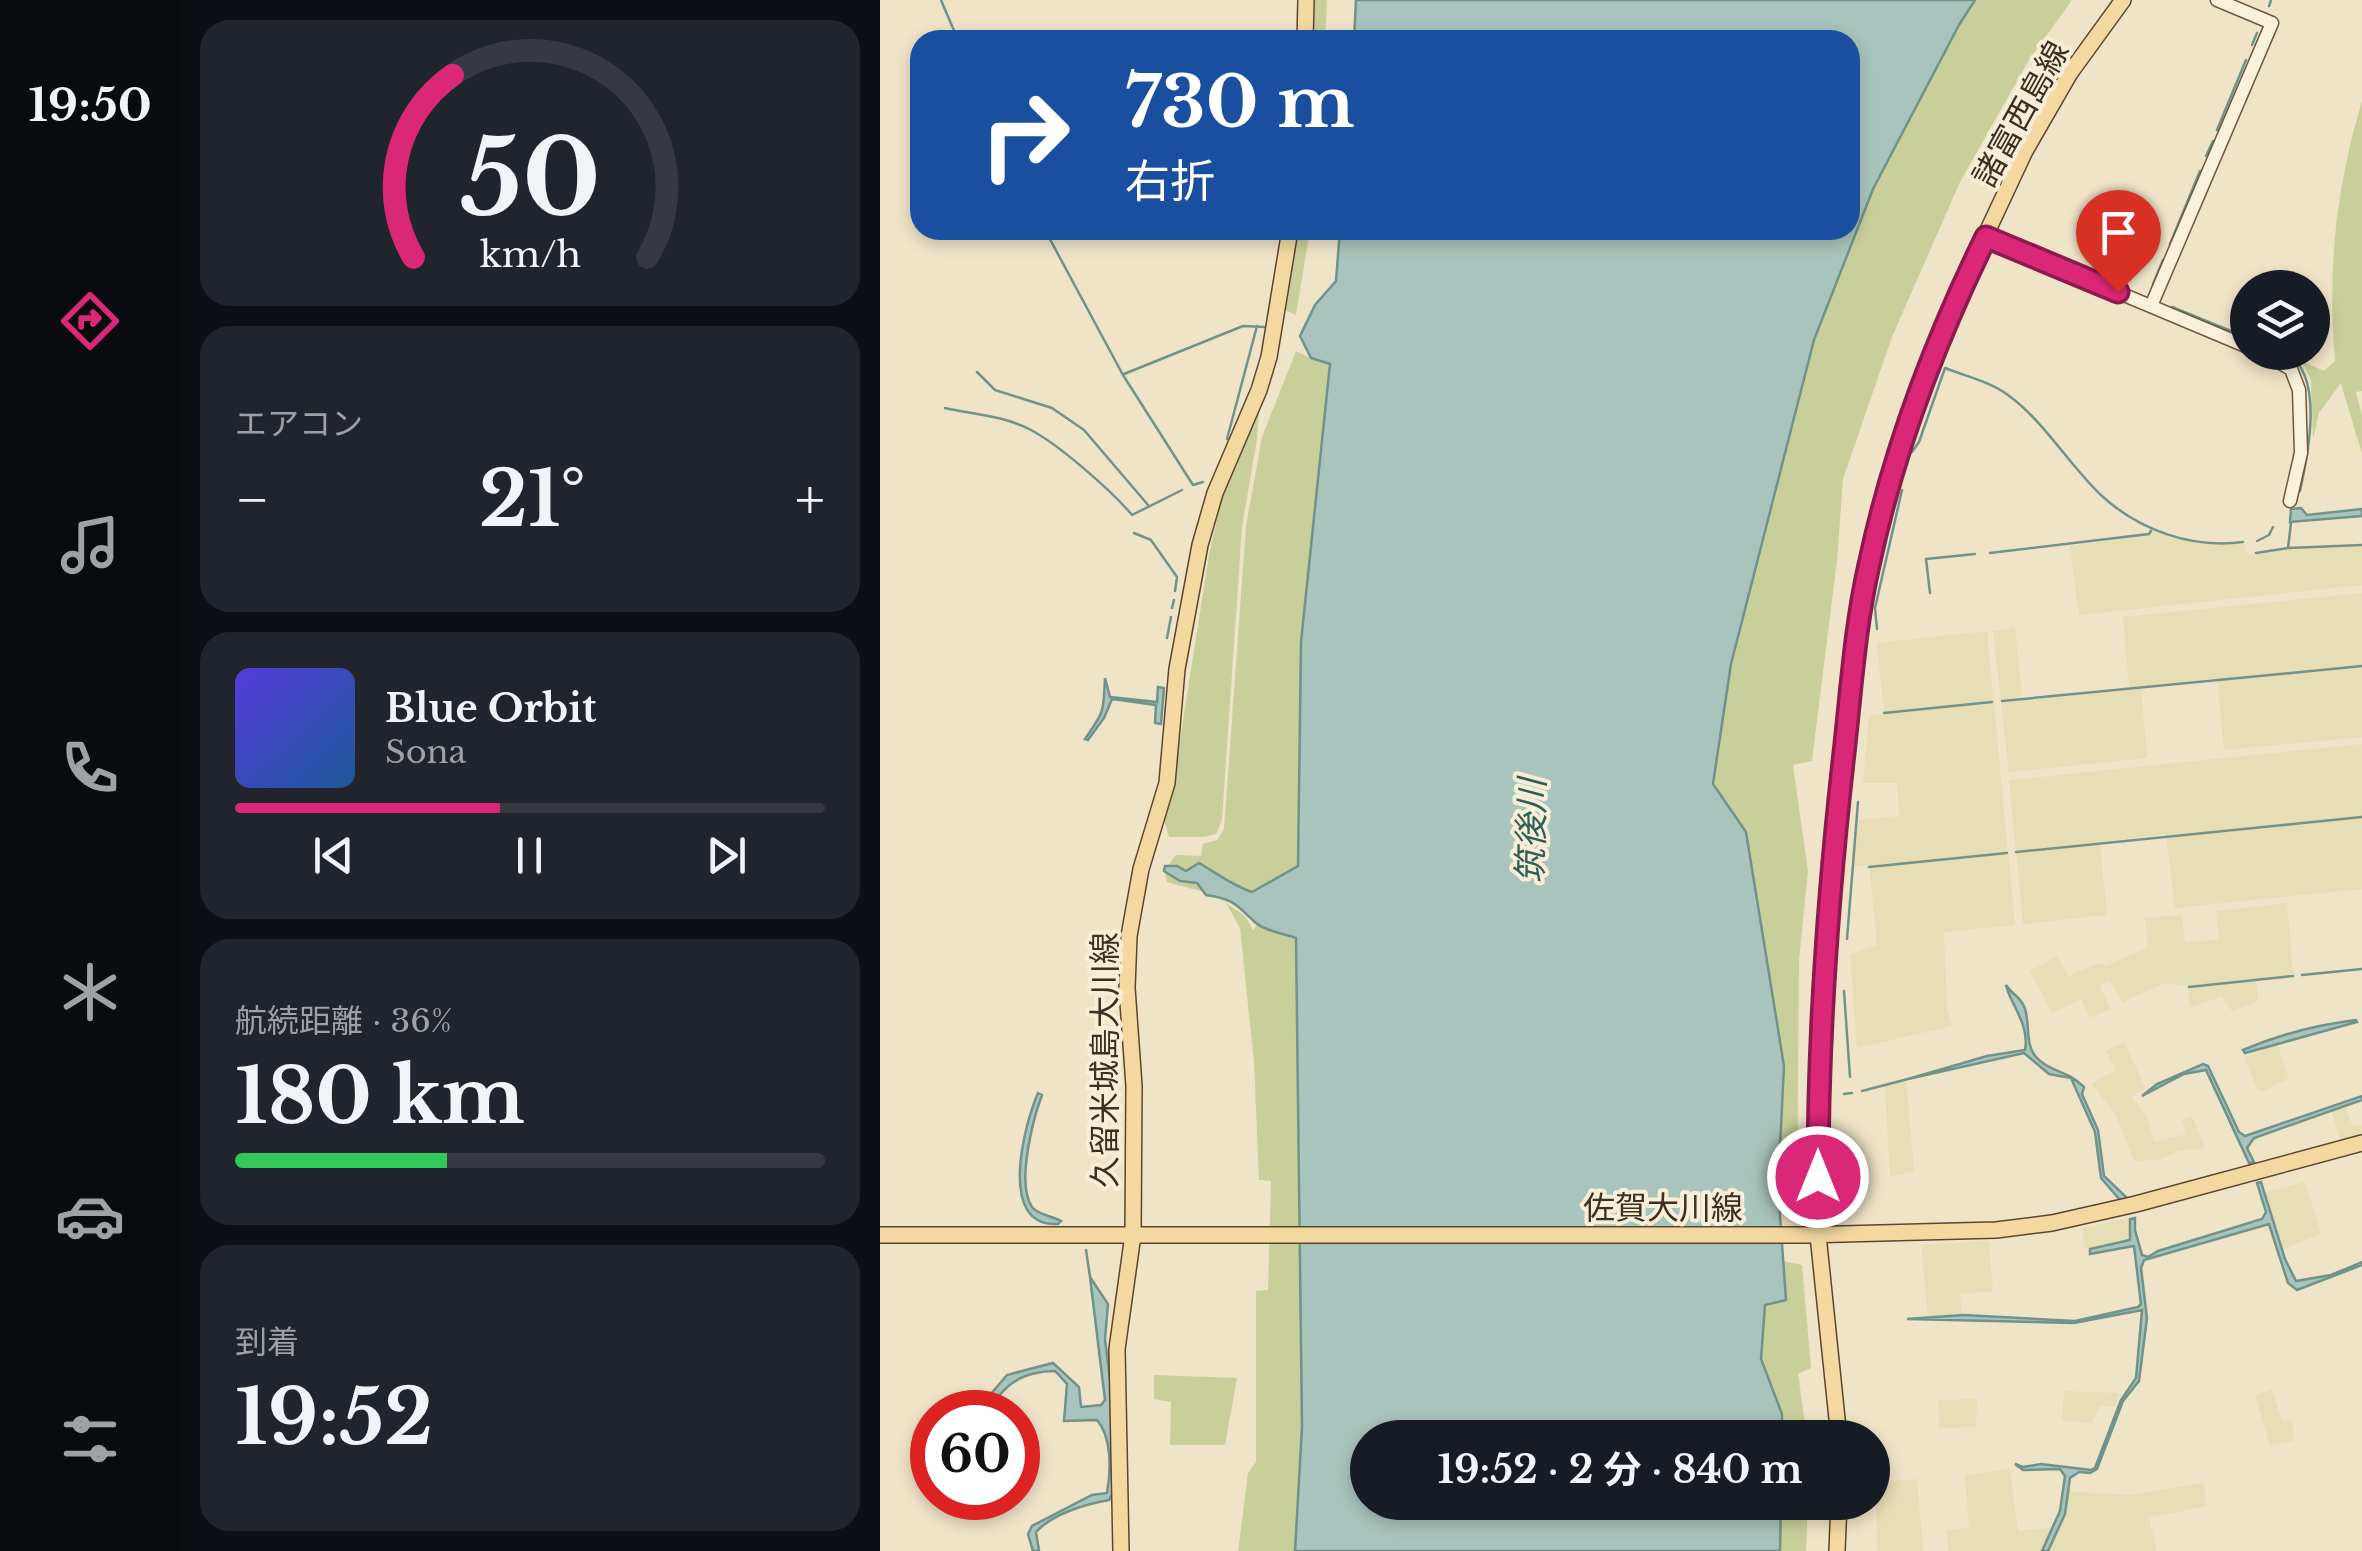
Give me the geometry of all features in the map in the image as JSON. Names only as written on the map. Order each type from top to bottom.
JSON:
[{"type":"main road","points":[[1305,30],[1306,0]]},
{"type":"main road","name":"諸富西島線","points":[[1837,1420],[1811,1235],[1823,960],[1868,567],[1888,486],[1930,365],[1986,237],[2025,151],[2070,73],[2124,0]]},
{"type":"main road","name":"久留米城島大川線","points":[[1122,1551],[1116,1349],[1133,1235],[1134,1086],[1127,988],[1132,916],[1167,783],[1177,669],[1200,545],[1215,494],[1269,357],[1288,240]]},
{"type":"main road","name":"佐賀大川線","points":[[1133,1235],[1922,1234],[2052,1223],[2362,1143]]},
{"type":"main road","points":[[880,1235],[1133,1235]]},
{"type":"main road","points":[[1837,1551],[1838,1520]]},
{"type":"street","points":[[2151,306],[2272,23],[2217,0]]},
{"type":"street","points":[[1986,237],[2230,339]]},
{"type":"street","points":[[2290,501],[2301,453],[2299,390],[2292,370]]},
{"type":"shaded area","points":[[2153,531],[2189,542],[2245,544],[2248,555],[2362,546],[2362,585],[2079,615],[2070,546],[2150,535]]},
{"type":"shaded area","points":[[2362,593],[2362,737],[2224,750],[2217,678],[2141,687],[2147,758],[2009,772],[1993,631],[2015,628],[2022,698],[2129,688],[2123,617]]},
{"type":"shaded area","points":[[1987,631],[2015,925],[1944,932],[1947,1009],[1952,1026],[1857,1048],[1850,954],[1877,946],[1869,865],[1854,866],[1858,820],[1899,816],[1897,783],[1863,783],[1869,716],[1884,714],[1877,643]]},
{"type":"shaded area","points":[[2362,744],[2362,889],[2175,908],[2166,834],[2100,842],[2107,915],[2023,924],[2009,780]]},
{"type":"shaded area","points":[[2287,903],[2293,974],[2256,979],[2258,1001],[2232,1011],[2221,997],[2190,1007],[2188,986],[2165,983],[2123,1002],[2110,981],[2099,986],[2111,1009],[2090,1018],[2081,999],[2052,1013],[2030,971],[2057,956],[2069,978],[2078,971],[2101,963],[2106,966],[2143,950],[2148,945],[2145,918],[2182,915],[2185,942],[2219,940],[2216,911]]},
{"type":"shaded area","points":[[2124,1042],[2145,1087],[2132,1097],[2146,1115],[2154,1142],[2186,1134],[2182,1119],[2192,1116],[2205,1148],[2179,1151],[2158,1160],[2134,1161],[2115,1113],[2091,1084],[2115,1070],[2106,1051]]},
{"type":"shaded area","points":[[2277,1044],[2289,1078],[2264,1091],[2258,1090],[2244,1058]]},
{"type":"shaded area","points":[[1906,1079],[1914,1171],[1890,1177],[1885,1085]]},
{"type":"shaded area","points":[[2344,1104],[2353,1127],[2362,1125],[2362,1134],[2340,1141],[2331,1109]]},
{"type":"shaded area","points":[[2305,1182],[2321,1233],[2280,1251],[2263,1193]]},
{"type":"shaded area","points":[[2131,1217],[2135,1242],[2092,1251],[2084,1246],[2083,1228]]},
{"type":"shaded area","points":[[1989,1241],[1993,1291],[1960,1294],[1962,1314],[1928,1317],[1921,1245]]},
{"type":"shaded area","points":[[2272,1390],[2282,1421],[2291,1420],[2295,1440],[2270,1446],[2255,1395]]},
{"type":"shaded area","points":[[2064,1391],[2119,1393],[2115,1406],[2099,1406],[2092,1423],[2062,1421]]},
{"type":"shaded area","points":[[1977,1399],[1976,1427],[1939,1428],[1938,1400]]},
{"type":"shaded area","points":[[2010,1469],[2018,1531],[2057,1527],[2066,1491],[2129,1495],[2203,1483],[2207,1506],[2149,1518],[2157,1551],[1948,1551],[1947,1530],[1969,1527],[1965,1475]]},
{"type":"shaded area","points":[[1917,1479],[1923,1551],[1877,1551],[1877,1520],[1890,1520],[1890,1481]]},
{"type":"green space","points":[[1312,0],[1327,0],[1326,30],[1310,30]]},
{"type":"green space","points":[[1967,0],[2072,0],[2029,60],[1960,182],[1892,337],[1843,479],[1812,761],[1793,765],[1808,871],[1799,960],[1797,1202],[1778,1189],[1783,1261],[1802,1265],[1811,1368],[1798,1374],[1805,1420],[1782,1420],[1761,1359],[1765,1304],[1713,784],[1731,664],[1741,554],[1847,240],[1860,240],[1860,210]]},
{"type":"green space","points":[[2362,101],[2362,391],[2356,392],[2362,416],[2362,454],[2341,383],[2319,413],[2313,439],[2311,380],[2306,370],[2330,370],[2335,361],[2333,262],[2340,197]]},
{"type":"green space","points":[[1293,240],[1308,240],[1296,315],[1285,310]]},
{"type":"green space","points":[[1296,351],[1310,358],[1350,352],[1324,906],[1345,1551],[1238,1551],[1248,1473],[1256,1462],[1256,1291],[1268,1290],[1271,1181],[1259,1180],[1254,1062],[1240,928],[1226,903],[1245,916],[1253,930],[1257,925],[1228,901],[1167,882],[1164,871],[1176,855],[1201,856],[1203,844],[1217,840],[1224,829],[1246,526],[1262,437]]},
{"type":"green space","points":[[1259,410],[1242,527],[1222,820],[1216,834],[1169,837],[1164,820],[1209,555],[1223,493]]},
{"type":"green space","points":[[1154,1375],[1237,1378],[1225,1445],[1170,1445],[1171,1402],[1154,1399]]},
{"type":"green space","points":[[1781,1520],[1807,1520],[1806,1551],[1780,1551]]},
{"type":"water","points":[[1356,0],[1975,0],[1873,189],[1860,222],[1860,30],[1354,30]]},
{"type":"water","name":"筑後川","points":[[1339,240],[1853,240],[1814,340],[1731,664],[1713,784],[1746,832],[1784,1066],[1778,1187],[1786,1300],[1765,1305],[1761,1359],[1782,1420],[1350,1420],[1350,1520],[1781,1520],[1780,1551],[1295,1551],[1302,1427],[1296,938],[1264,928],[1230,901],[1206,895],[1197,883],[1180,881],[1164,871],[1165,866],[1177,866],[1186,871],[1199,863],[1252,892],[1298,866],[1301,642],[1330,364],[1311,358],[1300,336],[1315,305],[1336,281]]},
{"type":"water","points":[[2301,508],[2307,515],[2362,509],[2362,516],[2290,522],[2291,509]]},
{"type":"water","points":[[1105,678],[1110,697],[1157,702],[1158,687],[1164,688],[1161,724],[1155,723],[1156,705],[1112,699],[1104,718],[1085,739],[1102,710]]},
{"type":"water","points":[[2006,985],[2023,1005],[2030,1047],[2036,1057],[2047,1066],[2071,1077],[2084,1087],[2082,1094],[2098,1130],[2104,1176],[2127,1198],[2120,1200],[2101,1178],[2095,1132],[2071,1078],[2049,1074],[2024,1053],[1908,1079],[1987,1056],[2025,1050],[2022,1023]]},
{"type":"water","points":[[2356,1020],[2245,1053],[2243,1050],[2298,1031]]},
{"type":"water","points":[[2203,1064],[2208,1066],[2239,1132],[2245,1136],[2362,1096],[2362,1100],[2254,1138],[2247,1148],[2254,1162],[2249,1163],[2206,1070],[2184,1074],[2142,1096],[2157,1084]]},
{"type":"water","points":[[1038,1093],[1042,1095],[1026,1168],[1027,1197],[1035,1210],[1061,1221],[1058,1224],[1039,1221],[1027,1210],[1021,1193],[1022,1150]]},
{"type":"water","points":[[2261,1182],[2285,1259],[2296,1281],[2362,1265],[2297,1290],[2288,1283],[2269,1224],[2144,1260],[2141,1268],[2147,1318],[2139,1381],[2123,1401],[2097,1469],[2070,1478],[2065,1514],[2048,1551],[2042,1551],[2060,1511],[2065,1476],[2060,1469],[2023,1470],[2015,1464],[2095,1468],[2121,1400],[2136,1378],[2142,1310],[2074,1323],[1907,1319],[1964,1315],[2075,1321],[2138,1307],[2141,1304],[2134,1246],[2090,1254],[2090,1249],[2130,1240],[2130,1219],[2135,1218],[2142,1255],[2148,1257],[2262,1219],[2266,1212],[2257,1183]]},
{"type":"water","points":[[1090,1277],[1108,1304],[1105,1339],[1115,1489],[1109,1500],[1070,1511],[1043,1526],[1036,1532],[1039,1551],[1033,1551],[1028,1534],[1032,1526],[1092,1495],[1107,1493],[1109,1455],[1105,1435],[1097,1420],[1064,1421],[1067,1384],[1055,1371],[1034,1374],[1018,1379],[1004,1390],[994,1390],[1007,1375],[1053,1363],[1079,1387],[1081,1407],[1101,1405],[1105,1400]]},
{"type":"waterway","points":[[941,0],[954,30]]},
{"type":"waterway","points":[[2269,6],[2271,0]]},
{"type":"waterway","points":[[2252,45],[2257,33]]},
{"type":"waterway","points":[[2217,130],[2246,60]]},
{"type":"waterway","points":[[2206,156],[2213,141]]},
{"type":"waterway","points":[[2170,244],[2200,171]]},
{"type":"waterway","points":[[1050,240],[1123,375],[1193,485],[1203,482]]},
{"type":"waterway","points":[[2153,284],[2163,260]]},
{"type":"waterway","points":[[2172,307],[2230,331]]},
{"type":"waterway","points":[[1124,374],[1243,326],[1265,327]]},
{"type":"waterway","points":[[1227,439],[1257,326]]},
{"type":"waterway","points":[[1912,452],[1945,368],[2008,395],[2034,418],[2102,496],[2132,519],[2167,534],[2205,543],[2243,542]]},
{"type":"waterway","points":[[2300,491],[2311,415],[2301,370]]},
{"type":"waterway","points":[[977,372],[995,390],[1052,408],[1084,430],[1148,505]]},
{"type":"waterway","points":[[945,408],[999,418],[1029,429],[1083,468],[1132,515],[1182,490]]},
{"type":"waterway","points":[[1877,629],[1875,608],[1902,490]]},
{"type":"waterway","points":[[2256,553],[2288,548],[2291,523]]},
{"type":"waterway","points":[[2257,541],[2269,535],[2273,527]]},
{"type":"waterway","points":[[1990,553],[2151,531]]},
{"type":"waterway","points":[[1134,533],[1151,540],[1177,577],[1175,591]]},
{"type":"waterway","points":[[2288,548],[2362,545]]},
{"type":"waterway","points":[[1930,593],[1926,559],[1975,554]]},
{"type":"waterway","points":[[1172,608],[1174,600]]},
{"type":"waterway","points":[[1167,638],[1171,617]]},
{"type":"waterway","points":[[2002,701],[2362,666]]},
{"type":"waterway","points":[[1884,713],[1992,702]]},
{"type":"waterway","points":[[1847,939],[1858,802]]},
{"type":"waterway","points":[[2016,852],[2362,817]]},
{"type":"waterway","points":[[1869,867],[2007,853]]},
{"type":"waterway","points":[[2302,975],[2362,969]]},
{"type":"waterway","points":[[2189,987],[2293,976]]},
{"type":"waterway","points":[[1844,991],[1850,1077]]},
{"type":"waterway","points":[[1862,1091],[1908,1079]]},
{"type":"waterway","points":[[1844,1094],[1852,1093]]},
{"type":"waterway","points":[[1086,1250],[1090,1277]]},
{"type":"route","points":[[1818,1177],[1823,960],[1839,794],[1868,567],[1888,486],[1930,365],[1986,237],[2118,292]]}]
